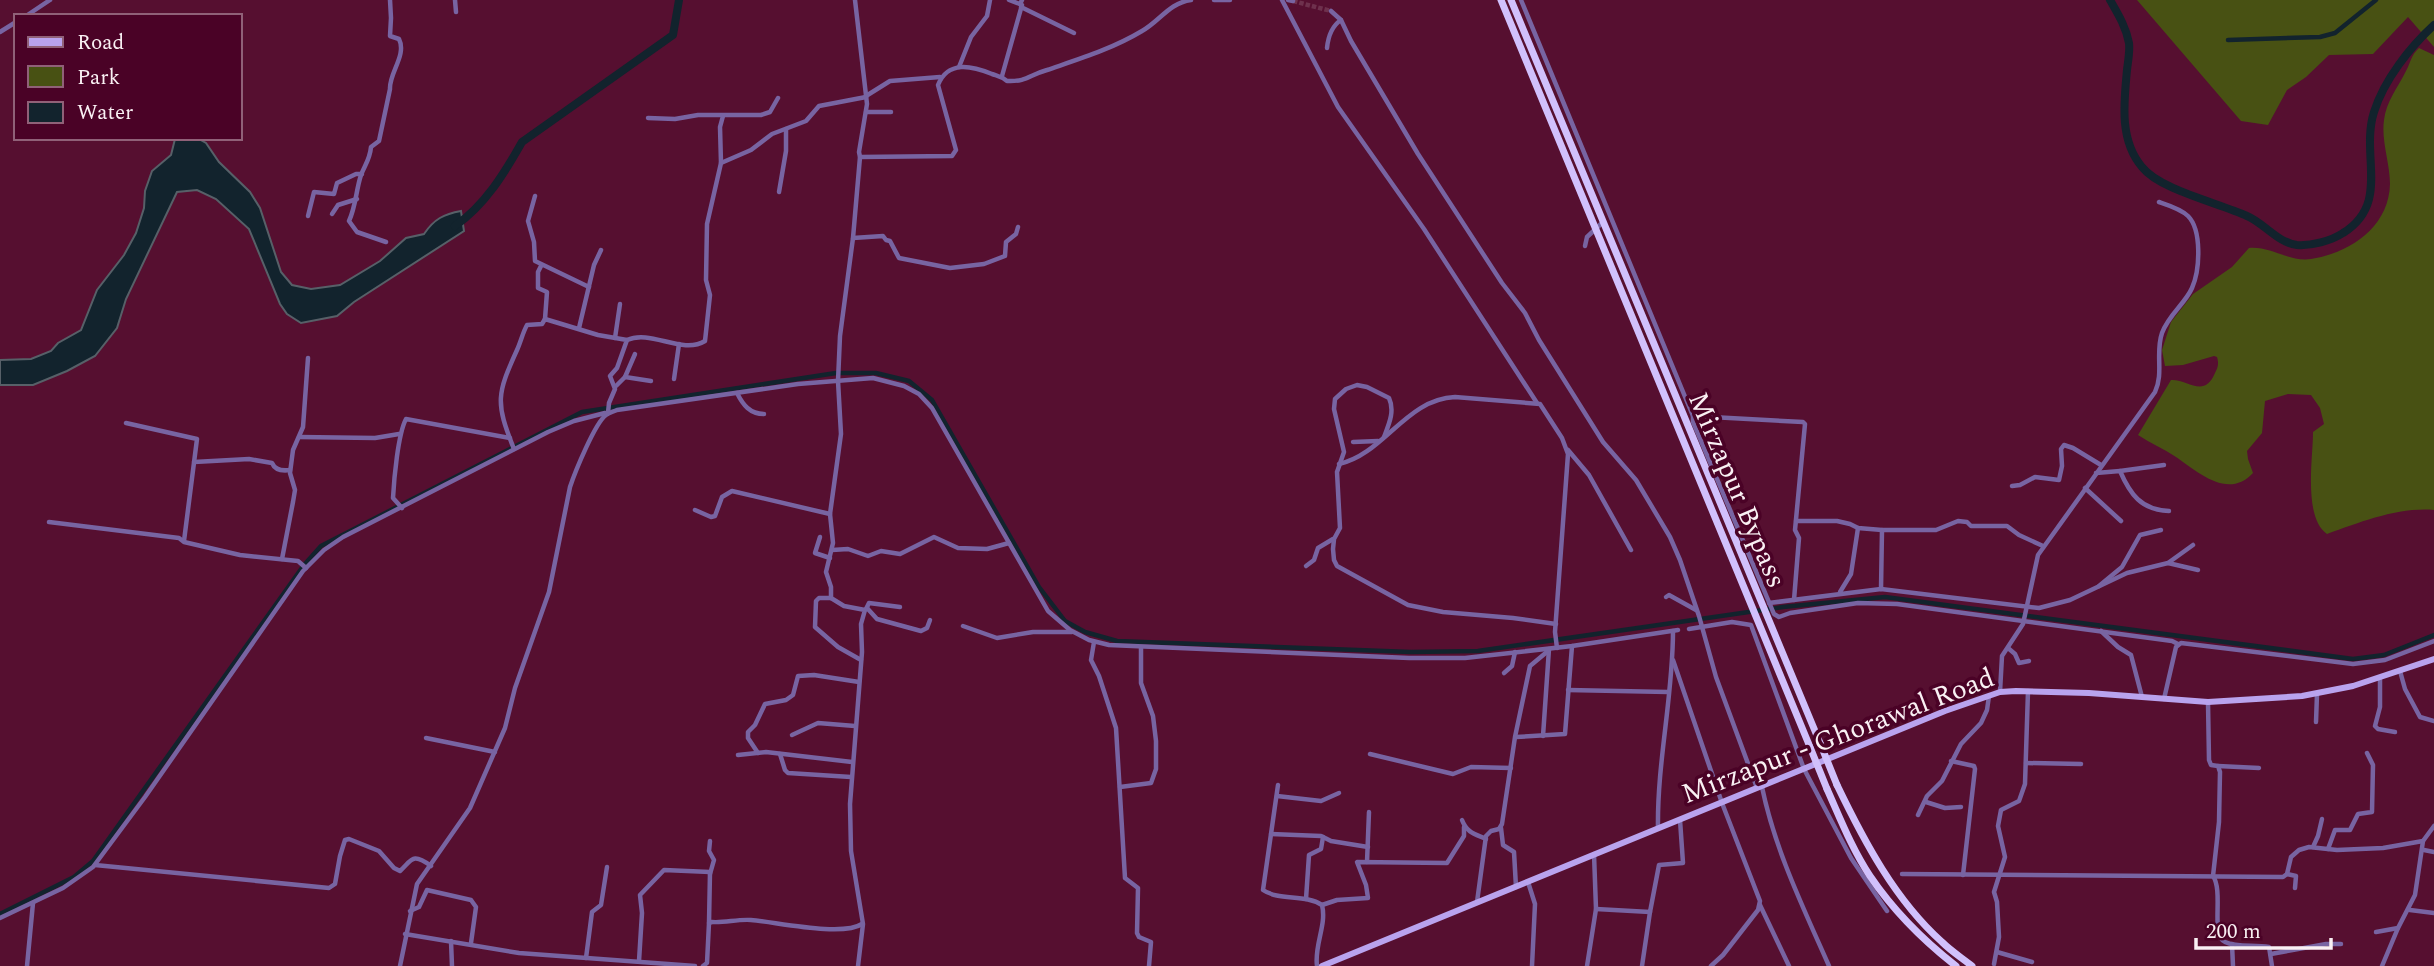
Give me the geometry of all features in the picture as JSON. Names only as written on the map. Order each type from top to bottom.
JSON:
[{"type":"highway","name":"Mirzapur Bypass","points":[[1501,0],[1845,831],[1870,875],[1901,915],[1956,966]]},
{"type":"highway","name":"Mirzapur Bypass","points":[[1511,0],[1837,785],[1879,864],[1909,905],[1941,942],[1972,966]]},
{"type":"main road","name":"Mirzapur - Ghorawal Road","points":[[1319,966],[1945,711],[2000,692],[2028,691],[2208,702],[2317,694],[2380,678],[2434,659]]},
{"type":"street","points":[[29,14],[50,0]]},
{"type":"street","points":[[386,242],[384,239],[357,232],[349,221],[362,174],[370,159],[371,147],[379,141],[390,81],[398,64],[402,44],[399,39],[390,36],[390,0]]},
{"type":"street","points":[[455,0],[456,12]]},
{"type":"street","points":[[831,598],[826,572],[832,550],[830,514],[841,434],[838,370],[860,145],[866,112],[855,0]]},
{"type":"street","points":[[958,68],[973,33],[987,16],[990,0]]},
{"type":"street","points":[[1009,0],[1074,33]]},
{"type":"street","points":[[720,163],[746,153],[769,136],[810,118],[819,106],[866,96],[890,81],[941,77],[958,68],[973,66],[1002,76],[1007,81],[1022,82],[1044,70],[1097,53],[1152,25],[1173,5],[1191,0]]},
{"type":"street","points":[[1214,0],[1230,0]]},
{"type":"street","points":[[1282,0],[1338,107],[1424,229],[1537,403],[1547,414],[1567,450],[1589,475],[1631,550]]},
{"type":"street","points":[[1521,0],[1774,614],[1781,617],[1790,613],[1858,603],[1897,604],[2172,641],[2178,644],[2353,664],[2385,660],[2434,641]]},
{"type":"street","points":[[1002,76],[1021,4]]},
{"type":"street","points":[[1331,11],[1341,20],[1418,154],[1502,283],[1525,313],[1608,449],[1644,492],[1677,551],[1728,713],[1760,788],[1790,879],[1829,966]]},
{"type":"street","points":[[1327,48],[1335,24],[1341,20]]},
{"type":"street","points":[[860,157],[954,155],[956,150],[938,85],[941,77]]},
{"type":"street","points":[[649,118],[764,115],[773,109],[778,98]]},
{"type":"street","points":[[866,112],[891,112]]},
{"type":"street","points":[[544,319],[627,340],[643,337],[679,344],[702,344],[705,341],[710,295],[706,280],[707,224],[720,163],[720,127],[723,116]]},
{"type":"street","points":[[779,192],[786,152],[786,129]]},
{"type":"street","points":[[308,216],[314,191],[334,194],[337,183],[362,174]]},
{"type":"street","points":[[535,196],[528,221],[534,242],[534,259],[541,266],[589,287]]},
{"type":"street","points":[[332,214],[338,205],[357,198]]},
{"type":"street","points":[[2000,692],[2002,656],[2024,620],[2034,564],[2043,546],[2155,392],[2159,382],[2158,356],[2161,337],[2168,319],[2192,289],[2198,255],[2196,228],[2186,214],[2159,202]]},
{"type":"street","points":[[1585,246],[1587,237],[1603,222]]},
{"type":"street","points":[[853,238],[883,236],[890,241],[899,258],[957,268],[984,264],[1005,256],[1007,241],[1016,234],[1018,228]]},
{"type":"street","points":[[579,328],[594,262],[601,250]]},
{"type":"street","points":[[514,448],[500,403],[504,377],[526,326],[542,324],[544,319],[547,292],[538,288],[537,280],[541,266]]},
{"type":"street","points":[[615,338],[620,304]]},
{"type":"street","points":[[615,387],[610,375],[617,368],[627,340]]},
{"type":"street","points":[[674,379],[679,344]]},
{"type":"street","points":[[400,966],[418,880],[431,866],[472,805],[495,752],[549,592],[570,487],[608,410],[615,387],[625,377],[635,354]]},
{"type":"street","points":[[282,559],[294,495],[290,470],[293,450],[303,426],[308,358]]},
{"type":"street","points":[[625,377],[651,381]]},
{"type":"street","points":[[0,918],[74,882],[95,866],[306,568],[332,543],[400,505],[514,448],[565,425],[608,410],[838,379],[881,378],[904,386],[932,408],[1048,611],[1073,632],[1094,642],[1141,648],[1260,650],[1409,658],[1465,658],[1549,649]]},
{"type":"street","points":[[1382,439],[1391,416],[1390,398],[1361,385],[1346,389],[1336,396],[1333,405],[1343,447],[1337,477],[1340,528],[1334,539],[1333,555],[1337,566],[1402,603],[1443,612],[1556,624]]},
{"type":"street","points":[[737,393],[746,407],[756,414],[764,414]]},
{"type":"street","points":[[1339,464],[1359,458],[1406,418],[1445,398],[1537,403]]},
{"type":"street","points":[[1693,417],[1804,423],[1806,429],[1795,530],[1799,538],[1794,600]]},
{"type":"street","points":[[400,505],[393,498],[400,448],[399,434],[406,419],[511,439]]},
{"type":"street","points":[[126,424],[196,438],[184,542]]},
{"type":"street","points":[[299,437],[346,439],[399,434]]},
{"type":"street","points":[[1353,442],[1382,439]]},
{"type":"street","points":[[2012,486],[2035,477],[2059,480],[2062,466],[2060,451],[2064,445],[2101,465]]},
{"type":"street","points":[[1557,645],[1555,632],[1567,450]]},
{"type":"street","points":[[194,462],[249,458],[290,470]]},
{"type":"street","points":[[2096,473],[2164,465]]},
{"type":"street","points":[[2120,471],[2134,496],[2156,510],[2169,511]]},
{"type":"street","points":[[2085,488],[2121,521]]},
{"type":"street","points":[[695,510],[711,517],[715,516],[724,495],[732,491],[830,514]]},
{"type":"street","points":[[1796,521],[1837,522],[1858,528],[1882,530],[1937,530],[1962,521],[1971,526],[2007,526],[2043,546]]},
{"type":"street","points":[[49,522],[179,538],[184,542],[240,555],[298,561],[306,568]]},
{"type":"street","points":[[1840,593],[1851,574],[1858,528]]},
{"type":"street","points":[[1881,589],[1882,530]]},
{"type":"street","points":[[2099,587],[2122,567],[2140,535],[2161,530]]},
{"type":"street","points":[[820,537],[815,554],[830,558]]},
{"type":"street","points":[[832,550],[848,549],[864,555],[881,551],[900,554],[934,537],[958,548],[987,549],[1009,542]]},
{"type":"street","points":[[1306,566],[1314,560],[1320,546],[1334,539]]},
{"type":"street","points":[[1770,605],[1881,589],[2026,609],[2039,608],[2070,600],[2127,573],[2168,563],[2193,545]]},
{"type":"street","points":[[2168,563],[2198,570]]},
{"type":"street","points":[[1666,597],[1670,595],[1698,613]]},
{"type":"street","points":[[861,660],[838,647],[815,627],[816,601],[819,598],[831,598],[844,606],[866,609],[877,619],[921,631],[927,628],[930,620]]},
{"type":"street","points":[[858,966],[863,924],[851,851],[851,777],[862,624],[869,603],[900,607]]},
{"type":"street","points":[[1689,629],[1700,625],[1732,622],[1751,625],[1804,769],[1851,858],[1886,911]]},
{"type":"street","points":[[963,626],[997,638],[1033,632],[1073,632]]},
{"type":"street","points":[[1516,887],[1514,852],[1503,845],[1501,828],[1516,737],[1530,666],[1557,645],[1572,646],[1675,630],[1657,800],[1658,828]]},
{"type":"street","points":[[2101,631],[2131,655],[2142,697]]},
{"type":"street","points":[[1094,642],[1091,660],[1116,728],[1125,877],[1138,888],[1137,933],[1140,938],[1151,942],[1149,966]]},
{"type":"street","points":[[2164,699],[2178,644]]},
{"type":"street","points":[[1516,737],[1557,736],[1566,733],[1572,646]]},
{"type":"street","points":[[1120,787],[1151,783],[1156,769],[1153,716],[1141,683],[1141,648]]},
{"type":"street","points":[[2008,648],[2019,663],[2029,661]]},
{"type":"street","points":[[1543,736],[1549,649]]},
{"type":"street","points":[[1504,673],[1512,666],[1515,652]]},
{"type":"street","points":[[1673,660],[1760,905],[1789,966]]},
{"type":"street","points":[[2400,671],[2408,696],[2420,717],[2434,721]]},
{"type":"street","points":[[758,753],[748,738],[748,732],[755,725],[765,704],[786,700],[793,695],[797,676],[814,675],[859,682]]},
{"type":"street","points":[[2380,678],[2380,707],[2375,726],[2395,732]]},
{"type":"street","points":[[1569,690],[1668,692]]},
{"type":"street","points":[[1998,874],[2005,857],[1998,826],[1999,812],[2021,798],[2026,763],[2028,691]]},
{"type":"street","points":[[2316,722],[2317,694]]},
{"type":"street","points":[[1917,815],[1927,796],[1942,781],[1961,744],[1981,723],[1989,696]]},
{"type":"street","points":[[2208,702],[2211,765],[2259,768]]},
{"type":"street","points":[[792,735],[818,723],[855,726]]},
{"type":"street","points":[[426,738],[495,752]]},
{"type":"street","points":[[2328,849],[2335,830],[2350,830],[2358,814],[2372,812],[2373,765],[2367,753]]},
{"type":"street","points":[[738,755],[780,754],[852,762]]},
{"type":"street","points":[[780,754],[788,773],[851,777]]},
{"type":"street","points":[[1370,754],[1453,774],[1471,767],[1511,768]]},
{"type":"street","points":[[1951,761],[1975,767],[1963,875]]},
{"type":"street","points":[[2026,763],[2081,764]]},
{"type":"street","points":[[2218,766],[2219,822],[2213,876],[2219,896],[2219,937],[2232,944],[2266,946],[2270,949],[2272,966]]},
{"type":"street","points":[[1278,785],[1264,891],[1322,905],[1338,900],[1368,898],[1366,885],[1356,864],[1447,863],[1464,836],[1462,820]]},
{"type":"street","points":[[1277,796],[1321,801],[1339,793]]},
{"type":"street","points":[[1926,802],[1945,808],[1961,807]]},
{"type":"street","points":[[1367,862],[1369,812]]},
{"type":"street","points":[[2313,847],[2319,836],[2322,819]]},
{"type":"street","points":[[1642,966],[1659,866],[1683,863],[1680,820]]},
{"type":"street","points":[[2382,966],[2398,928],[2410,909],[2417,890],[2423,841],[2434,826]]},
{"type":"street","points":[[1464,827],[1475,836],[1486,839]]},
{"type":"street","points":[[1477,902],[1486,839],[1491,831],[1501,828]]},
{"type":"street","points":[[1271,834],[1323,836],[1331,841],[1368,847]]},
{"type":"street","points":[[1306,899],[1309,855],[1321,849],[1323,836]]},
{"type":"street","points":[[95,866],[329,888],[335,884],[342,846],[345,840],[349,839],[379,851],[400,871],[411,859],[421,860],[431,866]]},
{"type":"street","points":[[704,966],[709,923],[709,875],[714,863],[709,850],[710,841]]},
{"type":"street","points":[[1902,874],[2283,877],[2287,874],[2293,854],[2305,848],[2383,848],[2423,841]]},
{"type":"street","points":[[2424,850],[2434,852]]},
{"type":"street","points":[[1587,966],[1596,909],[1594,854]]},
{"type":"street","points":[[586,958],[592,912],[601,905],[607,867]]},
{"type":"street","points":[[639,961],[642,892],[664,870],[706,871],[710,872],[709,875]]},
{"type":"street","points":[[1994,964],[1999,919],[1994,892],[2000,878],[1998,874]]},
{"type":"street","points":[[2287,874],[2296,876],[2295,888]]},
{"type":"street","points":[[1528,882],[1535,904],[1532,966]]},
{"type":"street","points":[[410,911],[419,907],[427,890],[474,901],[476,907],[471,943]]},
{"type":"street","points":[[27,966],[33,903]]},
{"type":"street","points":[[1319,966],[1316,952],[1324,915],[1322,905]]},
{"type":"street","points":[[1711,966],[1723,955],[1760,905]]},
{"type":"street","points":[[1596,909],[1650,912]]},
{"type":"street","points":[[2410,909],[2434,913]]},
{"type":"street","points":[[709,923],[752,920],[784,926],[848,929],[863,924]]},
{"type":"street","points":[[2376,932],[2398,928]]},
{"type":"street","points":[[405,934],[519,953],[695,966]]},
{"type":"street","points":[[451,941],[452,966]]},
{"type":"street","points":[[2232,944],[2233,966]]},
{"type":"street","points":[[2271,954],[2326,944],[2341,944]]},
{"type":"street","points":[[1997,952],[2032,962]]},
{"type":"green space","points":[[2137,0],[2434,0],[2434,47],[2408,17],[2373,54],[2329,55],[2306,77],[2287,90],[2268,125],[2241,121]]},
{"type":"green space","points":[[2419,48],[2434,55],[2434,510],[2393,513],[2327,534],[2315,515],[2312,501],[2313,432],[2324,424],[2320,408],[2311,395],[2288,394],[2265,401],[2262,433],[2247,451],[2253,473],[2234,484],[2223,484],[2203,476],[2138,435],[2171,380],[2195,386],[2206,385],[2217,369],[2218,359],[2214,356],[2183,365],[2165,366],[2162,350],[2171,322],[2193,294],[2232,267],[2249,248],[2311,259],[2340,251],[2353,244],[2375,225],[2383,213],[2390,184],[2383,128],[2385,113]]},
{"type":"water","points":[[175,140],[201,140],[206,143],[219,162],[250,192],[260,208],[281,272],[292,285],[311,289],[340,285],[380,261],[406,238],[424,234],[436,221],[449,214],[461,211],[464,231],[354,302],[337,316],[301,323],[287,314],[280,304],[249,229],[216,199],[197,190],[177,192],[126,299],[117,328],[95,356],[33,385],[0,385],[0,360],[31,359],[51,351],[58,343],[81,330],[97,290],[124,255],[136,233],[152,171],[171,155]]},
{"type":"waterway","points":[[455,226],[485,199],[522,142],[673,35],[679,0]]},
{"type":"waterway","points":[[2110,0],[2124,26],[2129,43],[2125,95],[2126,133],[2142,167],[2162,183],[2247,216],[2277,237],[2297,245],[2308,245],[2338,236],[2358,221],[2366,208],[2370,193],[2371,129],[2378,100],[2399,65],[2434,25]]},
{"type":"waterway","points":[[2228,40],[2320,37],[2335,33],[2376,0]]},
{"type":"waterway","points":[[0,914],[74,877],[93,861],[304,565],[321,546],[582,412],[836,373],[876,373],[909,381],[932,400],[1039,587],[1065,621],[1085,632],[1117,641],[1411,652],[1478,651],[1783,607],[1885,597],[2353,659],[2384,655],[2434,635]]},
{"type":"tunnel","points":[[1293,1],[1331,11]]}]
